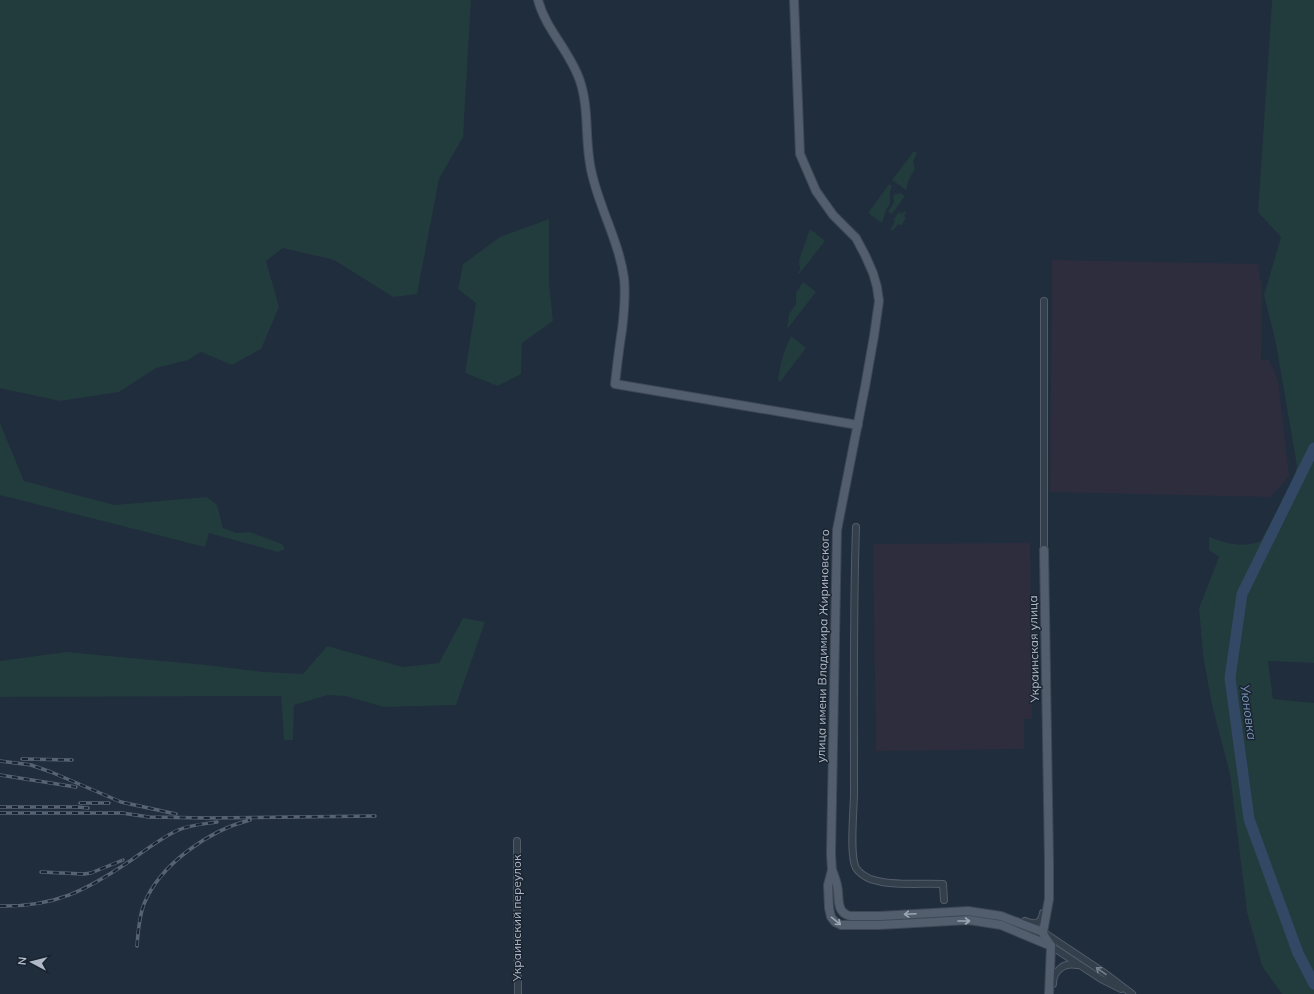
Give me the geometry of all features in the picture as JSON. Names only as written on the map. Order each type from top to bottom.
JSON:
[{"type":"main road","points":[[538,0],[541,10],[564,48],[580,81],[586,108],[587,137],[591,173],[620,259],[624,278],[625,299],[615,384],[858,425]]},
{"type":"main road","name":"улица имени Владимира Жириновского","points":[[794,0],[800,154],[816,191],[833,214],[856,238],[873,273],[877,286],[878,301],[874,336],[837,530],[831,854],[832,870],[837,884],[840,908],[842,913],[850,916],[880,916],[968,911],[1001,916],[1043,932]]},
{"type":"main road","name":"Украинская улица","points":[[1043,932],[1049,899],[1044,550]]},
{"type":"main road","name":"улица имени Владимира Жириновского","points":[[832,870],[828,885],[831,917],[835,922],[841,925],[879,925],[969,920],[1000,925],[1051,946]]},
{"type":"main road","points":[[1043,932],[1051,946],[1051,994]]},
{"type":"street","name":"Украинская улица","points":[[1044,301],[1044,550]]},
{"type":"street","points":[[856,527],[854,629],[854,814],[852,850],[856,868],[873,880],[892,883],[943,884],[944,900]]},
{"type":"street","name":"Украинский переулок","points":[[516,841],[518,994]]},
{"type":"street","points":[[1001,916],[1013,917],[1031,923],[1038,923],[1042,918],[1049,884]]},
{"type":"street","points":[[1043,932],[1103,972],[1132,994]]},
{"type":"street","points":[[1051,946],[1101,979],[1132,994]]},
{"type":"street","points":[[1051,994],[1053,980],[1056,972],[1060,968],[1072,964],[1082,967]]},
{"type":"shaded area","points":[[1052,260],[1258,264],[1262,289],[1261,360],[1269,360],[1278,380],[1289,476],[1271,497],[1050,492]]},
{"type":"shaded area","points":[[1030,543],[1032,719],[1024,719],[1024,749],[876,751],[873,544]]},
{"type":"green space","points":[[0,0],[471,0],[463,137],[439,179],[417,294],[393,297],[334,260],[283,248],[266,261],[279,307],[261,349],[232,365],[201,352],[188,360],[156,368],[119,392],[60,401],[0,388]]},
{"type":"green space","points":[[1272,0],[1314,0],[1314,663],[1268,661],[1273,699],[1314,703],[1314,994],[1282,994],[1262,966],[1247,912],[1230,774],[1212,705],[1203,655],[1199,608],[1219,557],[1209,550],[1209,537],[1222,542],[1241,545],[1261,541],[1293,480],[1297,466],[1276,344],[1264,295],[1281,237],[1258,212]]},
{"type":"green space","points":[[914,151],[917,153],[913,161],[915,169],[909,179],[906,190],[892,180]]},
{"type":"green space","points":[[889,184],[892,186],[890,192],[890,204],[886,210],[882,223],[868,213]]},
{"type":"green space","points":[[901,193],[905,196],[892,214],[888,212],[894,202],[893,195]]},
{"type":"green space","points":[[904,211],[906,212],[904,216],[906,218],[901,226],[898,224],[893,231],[890,229],[895,222],[893,220],[899,212],[902,214]]},
{"type":"green space","points":[[549,219],[549,282],[553,321],[522,343],[521,374],[498,386],[465,373],[476,303],[458,289],[463,264],[500,237]]},
{"type":"green space","points":[[810,229],[825,241],[799,274],[799,260]]},
{"type":"green space","points":[[803,282],[816,292],[788,328],[789,314],[796,304],[796,293]]},
{"type":"green space","points":[[791,336],[806,348],[780,382],[778,380],[781,363],[786,346]]},
{"type":"green space","points":[[0,423],[24,481],[114,505],[207,497],[217,505],[223,528],[237,533],[250,532],[282,544],[285,549],[278,552],[209,533],[205,547],[0,495]]},
{"type":"green space","points":[[463,618],[485,622],[456,705],[384,707],[345,696],[328,695],[294,705],[293,740],[284,740],[281,696],[0,697],[0,661],[66,652],[264,672],[303,674],[327,646],[403,667],[439,663]]},
{"type":"green space","points":[[969,914],[1012,923],[1011,926],[1000,922],[865,922],[865,919]]},
{"type":"waterway","name":"Уюновка","points":[[1314,448],[1242,594],[1230,678],[1249,819],[1298,953],[1314,984]]},
{"type":"railway","points":[[22,759],[72,760]]},
{"type":"railway","points":[[0,761],[31,765],[121,802],[176,814]]},
{"type":"railway","points":[[0,775],[76,787]]},
{"type":"railway","points":[[80,803],[109,803]]},
{"type":"railway","points":[[0,807],[88,808]]},
{"type":"railway","points":[[0,813],[122,813],[149,817],[208,818],[375,816]]},
{"type":"railway","points":[[137,946],[142,909],[152,889],[162,875],[174,862],[203,840],[235,825],[250,820]]},
{"type":"railway","points":[[0,906],[37,904],[69,895],[84,889],[114,872],[158,841],[176,831],[191,826],[217,822]]},
{"type":"railway","points":[[41,872],[91,873],[123,860]]}]
